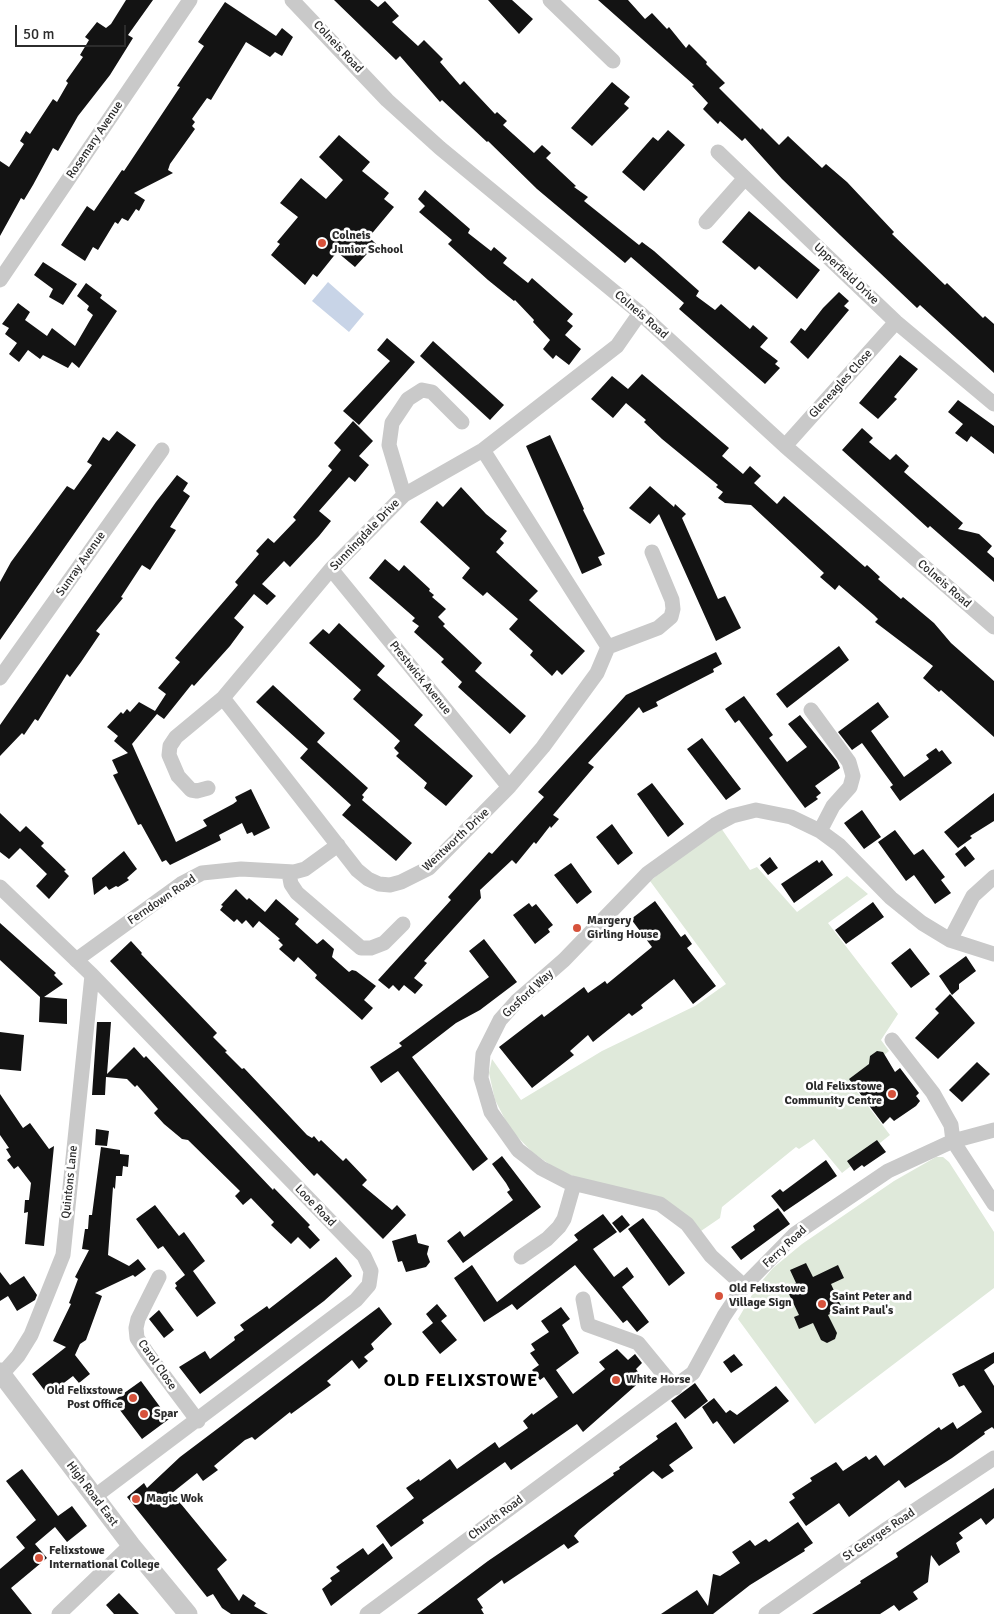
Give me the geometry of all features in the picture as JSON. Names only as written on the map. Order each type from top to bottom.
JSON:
[{"type":"street","name":"Rosemary Avenue","points":[[0,280],[190,0]]},
{"type":"street","name":"Colneis Road","points":[[292,0],[387,100],[440,148],[640,312],[785,446],[994,627]]},
{"type":"street","points":[[550,0],[613,62]]},
{"type":"street","name":"Upperfield Drive","points":[[718,152],[896,322],[994,404]]},
{"type":"street","points":[[706,222],[745,178]]},
{"type":"street","name":"Sunningdale Drive","points":[[208,788],[197,791],[191,790],[184,784],[170,760],[168,750],[176,737],[224,698],[331,569],[404,495],[483,450],[617,346],[640,312]]},
{"type":"street","name":"Gleneagles Close","points":[[785,446],[896,322]]},
{"type":"street","points":[[404,495],[389,445],[392,423],[408,399],[422,390],[432,392],[462,422]]},
{"type":"street","name":"Sunray Avenue","points":[[0,678],[162,450]]},
{"type":"street","points":[[483,450],[608,647],[658,628],[671,617],[673,609],[672,600],[652,552]]},
{"type":"street","name":"Prestwick Avenue","points":[[331,569],[509,787]]},
{"type":"street","name":"Wentworth Drive","points":[[224,698],[357,870],[368,879],[384,885],[401,882],[429,868],[509,787],[543,747],[597,673],[608,647]]},
{"type":"street","points":[[811,710],[849,762],[853,776],[850,786],[833,806],[820,831]]},
{"type":"street","name":"Gosford Way","points":[[744,1286],[711,1256],[687,1224],[660,1204],[642,1198],[574,1184],[550,1174],[524,1156],[502,1131],[484,1095],[481,1070],[483,1054],[496,1026],[517,1001],[564,960],[648,873],[707,830],[732,816],[756,810],[791,817],[820,831],[839,845],[891,898],[922,923],[950,940],[973,949],[994,954]]},
{"type":"street","name":"Ferndown Road","points":[[76,960],[181,884],[202,873],[240,869],[289,873],[305,869],[338,845]]},
{"type":"street","points":[[289,873],[291,884],[297,893],[361,948],[371,948],[384,943],[403,924]]},
{"type":"street","points":[[950,940],[973,896],[994,877]]},
{"type":"street","name":"Looe Road","points":[[0,887],[92,975],[364,1256],[371,1271],[369,1286],[360,1297],[198,1421],[94,1497]]},
{"type":"street","name":"Quintons Lane","points":[[1,1373],[18,1356],[31,1335],[63,1256],[92,975]]},
{"type":"street","points":[[892,1040],[933,1092],[952,1124],[953,1141],[994,1204]]},
{"type":"street","name":"Ferry Road","points":[[624,1422],[675,1388],[693,1373],[724,1316],[744,1286],[795,1234],[888,1171],[953,1141],[994,1130]]},
{"type":"street","points":[[521,1257],[547,1239],[559,1227],[564,1219],[574,1184]]},
{"type":"street","name":"Carol Close","points":[[159,1277],[138,1319],[136,1333],[147,1353],[198,1421]]},
{"type":"street","points":[[583,1299],[588,1325],[638,1343],[675,1388]]},
{"type":"street","name":"High Road East","points":[[1,1373],[94,1497],[188,1614]]},
{"type":"street","name":"Church Road","points":[[367,1614],[624,1422]]},
{"type":"street","name":"St Georges Road","points":[[766,1614],[887,1529],[994,1458]]},
{"type":"street","points":[[59,1614],[132,1545]]},
{"type":"green space","points":[[721,828],[750,870],[757,867],[797,912],[847,876],[868,894],[828,923],[898,1014],[881,1040],[889,1051],[878,1060],[876,1068],[855,1089],[890,1135],[842,1173],[814,1139],[799,1149],[796,1147],[722,1207],[720,1218],[701,1231],[668,1202],[585,1180],[559,1171],[532,1152],[510,1129],[495,1100],[489,1073],[492,1059],[521,1100],[602,1051],[695,1006],[726,984],[650,881],[693,846]]},
{"type":"green space","name":"Saint Peter and Saint Paul's","points":[[936,1157],[943,1157],[949,1162],[994,1232],[994,1288],[815,1424],[738,1319],[756,1288],[773,1268],[802,1244],[894,1181]]},
{"type":"water","points":[[328,282],[364,314],[349,332],[312,301]]},
{"type":"building","points":[[126,0],[153,0],[128,35],[133,38],[110,75],[78,116],[58,151],[53,148],[24,200],[21,198],[0,236],[0,161],[9,167],[24,144],[20,141],[26,131],[30,134],[53,99],[57,102],[68,83],[66,81],[83,57],[80,55],[89,40],[85,37],[97,22],[106,28],[111,24]]},
{"type":"building","points":[[334,0],[370,0],[378,7],[385,1],[399,16],[392,22],[418,46],[424,40],[443,59],[440,62],[460,85],[464,81],[495,114],[497,112],[507,121],[503,125],[534,153],[542,145],[551,153],[546,158],[576,186],[574,187],[588,197],[584,201],[639,245],[642,242],[654,251],[699,291],[696,296],[715,310],[721,304],[750,329],[753,325],[768,338],[760,347],[778,361],[775,364],[780,368],[765,384],[679,309],[684,303],[631,257],[625,263],[537,189],[488,141],[442,100],[440,102],[400,56],[396,60]]},
{"type":"building","points":[[488,0],[512,0],[533,19],[519,34]]},
{"type":"building","points":[[598,0],[628,0],[645,19],[652,13],[667,29],[669,27],[686,48],[689,44],[707,62],[706,64],[725,83],[719,88],[761,130],[762,128],[779,145],[788,136],[822,168],[826,164],[847,182],[894,232],[892,234],[945,285],[947,283],[983,318],[985,316],[994,324],[994,373],[920,305],[917,308],[782,179],[745,138],[742,141],[720,121],[718,124],[703,109],[708,103],[692,86],[694,85]]},
{"type":"building","points":[[225,2],[276,36],[282,28],[293,37],[282,56],[275,52],[270,57],[246,42],[211,100],[207,98],[192,119],[195,122],[192,126],[195,129],[170,164],[168,170],[173,173],[134,193],[145,200],[139,211],[136,209],[128,221],[122,218],[118,224],[115,222],[98,250],[93,247],[85,261],[61,245],[87,206],[94,211],[122,170],[124,171],[180,87],[177,86],[204,46],[198,42]]},
{"type":"building","points":[[612,82],[630,97],[624,104],[629,108],[592,146],[571,128]]},
{"type":"building","points":[[668,130],[685,145],[644,191],[622,172],[653,137],[658,141]]},
{"type":"building","points":[[339,135],[370,162],[362,171],[389,193],[384,199],[394,207],[369,237],[376,244],[355,267],[337,252],[317,277],[313,274],[305,285],[271,255],[280,244],[277,242],[298,217],[280,203],[301,178],[326,199],[343,180],[319,157]]},
{"type":"building","points":[[425,190],[470,229],[468,233],[491,251],[494,247],[507,258],[503,263],[528,283],[532,278],[573,314],[567,321],[573,326],[565,335],[581,349],[569,365],[556,355],[553,359],[543,349],[550,340],[533,322],[534,320],[515,300],[488,280],[448,244],[452,240],[419,212],[425,206],[418,199]]},
{"type":"building","points":[[749,211],[820,270],[797,299],[759,266],[755,270],[722,242]]},
{"type":"building","points":[[43,262],[77,284],[63,305],[49,297],[53,289],[34,275]]},
{"type":"building","points":[[86,283],[102,295],[100,298],[117,311],[79,368],[72,362],[68,368],[43,355],[40,359],[28,350],[19,362],[9,354],[17,343],[5,334],[9,328],[2,324],[18,303],[30,312],[25,320],[47,336],[52,328],[75,346],[93,315],[87,310],[89,306],[77,296]]},
{"type":"building","points":[[839,292],[849,301],[844,306],[849,310],[808,359],[790,342],[801,328],[805,331],[823,308]]},
{"type":"building","points":[[387,338],[415,362],[359,425],[343,411],[390,361],[377,350]]},
{"type":"building","points":[[433,341],[504,405],[490,420],[420,356]]},
{"type":"building","points":[[900,355],[918,369],[894,397],[897,399],[878,419],[859,403]]},
{"type":"building","points":[[642,374],[729,448],[722,456],[743,474],[750,466],[761,476],[754,483],[777,504],[784,496],[865,567],[867,565],[880,577],[878,579],[901,599],[903,597],[934,623],[951,643],[994,681],[994,737],[941,690],[939,692],[923,678],[933,666],[875,622],[878,619],[839,585],[835,590],[820,577],[824,573],[751,505],[725,503],[718,498],[723,492],[716,487],[718,485],[662,439],[644,422],[646,420],[626,403],[613,418],[591,399],[612,376],[628,389]]},
{"type":"building","points":[[958,400],[994,426],[994,454],[971,436],[967,442],[955,433],[963,424],[948,412]]},
{"type":"building","points":[[353,421],[373,441],[359,456],[369,465],[355,482],[349,477],[319,511],[331,521],[290,567],[284,561],[262,584],[276,596],[267,605],[254,594],[234,618],[244,627],[230,646],[194,686],[192,684],[164,719],[157,714],[132,744],[176,842],[207,826],[203,820],[233,804],[237,801],[235,797],[251,789],[270,828],[254,836],[252,832],[247,834],[242,823],[219,835],[221,840],[170,865],[166,860],[162,862],[141,824],[138,825],[113,775],[118,773],[112,760],[128,753],[114,741],[118,736],[107,727],[121,712],[123,714],[127,709],[130,712],[139,702],[155,711],[166,694],[158,688],[180,662],[175,658],[238,585],[235,582],[259,554],[256,551],[268,538],[274,543],[296,520],[293,517],[332,470],[328,466],[341,450],[334,443]]},
{"type":"building","points":[[862,428],[873,438],[869,442],[890,460],[896,454],[909,466],[904,472],[963,523],[958,529],[979,534],[992,546],[987,552],[994,558],[994,582],[930,526],[928,528],[842,450]]},
{"type":"building","points":[[117,431],[136,445],[0,640],[0,582],[11,562],[67,486],[74,490],[92,465],[87,462],[103,437],[109,441]]},
{"type":"building","points":[[550,435],[583,510],[605,554],[598,557],[602,565],[582,574],[526,446]]},
{"type":"building","points":[[177,475],[188,483],[183,491],[190,496],[170,527],[176,530],[150,570],[142,565],[121,597],[123,598],[96,631],[100,634],[70,677],[67,674],[38,721],[35,719],[24,735],[22,733],[0,756],[0,725],[156,502]]},
{"type":"building","points":[[650,486],[674,507],[675,504],[686,514],[682,518],[718,599],[725,596],[741,628],[716,641],[659,514],[650,524],[629,508]]},
{"type":"building","points":[[461,487],[486,514],[507,531],[500,539],[504,543],[496,552],[538,591],[529,600],[585,651],[562,675],[557,670],[552,676],[530,655],[533,651],[509,629],[518,619],[487,592],[483,596],[462,578],[470,568],[420,522],[437,501],[443,507]]},
{"type":"building","points":[[385,559],[399,571],[404,565],[430,589],[429,591],[434,595],[432,597],[446,609],[438,617],[445,624],[443,626],[482,663],[475,671],[526,716],[510,734],[458,687],[462,682],[441,662],[444,659],[414,632],[419,626],[412,621],[415,618],[369,578]]},
{"type":"building","points":[[339,623],[385,666],[377,675],[423,715],[414,725],[473,776],[446,806],[424,788],[427,783],[396,756],[399,753],[394,748],[400,741],[353,699],[361,690],[309,643],[323,629],[329,634]]},
{"type":"building","points":[[839,646],[849,660],[787,708],[776,694]]},
{"type":"building","points":[[716,652],[722,664],[713,669],[714,672],[656,702],[658,706],[643,713],[639,707],[588,763],[594,767],[553,815],[559,819],[551,828],[550,826],[536,844],[534,842],[516,864],[512,860],[480,890],[481,898],[424,961],[427,963],[414,978],[423,985],[415,994],[404,985],[399,991],[393,985],[389,989],[378,980],[451,900],[448,897],[489,852],[492,854],[544,797],[538,792],[626,695]]},
{"type":"building","points":[[273,685],[325,733],[317,742],[368,788],[362,795],[364,797],[362,800],[412,843],[396,861],[342,815],[351,805],[300,758],[308,749],[256,702]]},
{"type":"building","points":[[744,696],[773,735],[769,738],[787,762],[807,747],[788,724],[800,715],[837,761],[840,768],[815,786],[821,793],[816,797],[818,799],[805,808],[739,720],[735,723],[725,709]]},
{"type":"building","points":[[878,702],[889,717],[871,731],[904,777],[929,759],[926,755],[936,748],[939,752],[942,750],[952,763],[900,801],[890,787],[893,785],[862,743],[852,750],[838,732]]},
{"type":"building","points":[[702,738],[741,789],[726,800],[687,749]]},
{"type":"building","points":[[652,783],[684,824],[668,837],[637,794]]},
{"type":"building","points":[[994,793],[994,821],[970,836],[972,838],[958,848],[944,832]]},
{"type":"building","points":[[862,810],[881,837],[864,849],[844,823]]},
{"type":"building","points":[[0,813],[20,832],[26,826],[44,843],[41,846],[66,870],[64,871],[69,876],[49,899],[36,886],[47,874],[20,848],[9,859],[0,852]]},
{"type":"building","points":[[612,824],[633,853],[618,865],[596,837]]},
{"type":"building","points":[[895,830],[914,855],[923,849],[945,877],[941,880],[951,893],[935,904],[914,875],[906,881],[878,842]]},
{"type":"building","points":[[965,846],[975,859],[965,867],[955,854]]},
{"type":"building","points":[[124,851],[137,869],[127,878],[129,880],[118,887],[116,886],[109,890],[106,886],[94,895],[92,878]]},
{"type":"building","points":[[770,857],[778,868],[768,875],[760,865]]},
{"type":"building","points":[[817,860],[819,863],[822,860],[833,875],[794,903],[781,884]]},
{"type":"building","points":[[571,863],[592,892],[577,904],[554,875]]},
{"type":"building","points":[[236,889],[247,900],[249,898],[265,912],[276,899],[299,919],[295,924],[317,944],[323,939],[334,949],[332,957],[349,972],[352,970],[356,971],[376,986],[364,1000],[373,1008],[362,1020],[315,978],[317,975],[298,957],[294,962],[279,949],[283,945],[278,940],[280,939],[259,921],[253,928],[246,920],[242,924],[237,919],[234,922],[220,910],[223,906],[221,905]]},
{"type":"building","points":[[655,901],[681,937],[685,934],[692,944],[687,948],[716,986],[693,1004],[674,979],[641,1005],[643,1008],[632,1016],[629,1013],[593,1042],[588,1035],[570,1051],[574,1055],[532,1088],[499,1047],[542,1014],[544,1017],[584,987],[588,993],[605,981],[607,984],[652,947],[631,919]]},
{"type":"building","points":[[873,902],[884,917],[846,944],[835,930]]},
{"type":"building","points":[[529,903],[532,907],[536,904],[553,925],[548,929],[550,932],[535,944],[513,915]]},
{"type":"building","points":[[0,923],[56,973],[54,975],[63,984],[44,997],[67,999],[67,1024],[39,1022],[40,997],[0,960]]},
{"type":"building","points":[[484,939],[517,982],[480,1010],[456,1023],[412,1057],[488,1159],[473,1171],[398,1071],[381,1083],[370,1067],[402,1046],[399,1043],[489,977],[469,951]]},
{"type":"building","points":[[131,941],[141,954],[217,1033],[213,1037],[227,1051],[225,1052],[242,1069],[244,1068],[307,1135],[312,1138],[314,1136],[319,1142],[321,1140],[343,1161],[346,1158],[367,1180],[362,1185],[392,1210],[397,1205],[406,1215],[383,1239],[317,1173],[314,1176],[110,961]]},
{"type":"building","points":[[910,948],[930,974],[911,988],[891,963]]},
{"type":"building","points":[[966,956],[976,971],[959,984],[959,989],[952,995],[939,976]]},
{"type":"building","points":[[950,994],[975,1023],[938,1059],[915,1038],[939,1013],[935,1009]]},
{"type":"building","points":[[97,1022],[111,1022],[107,1074],[134,1047],[144,1058],[146,1056],[273,1190],[274,1188],[310,1225],[308,1227],[320,1240],[310,1249],[298,1237],[291,1244],[271,1225],[274,1222],[251,1198],[243,1205],[235,1196],[240,1191],[188,1140],[182,1139],[164,1124],[154,1113],[158,1109],[137,1085],[135,1087],[127,1079],[106,1077],[105,1095],[92,1095]]},
{"type":"building","points":[[0,1032],[24,1035],[21,1071],[0,1069]]},
{"type":"building","name":"Old Felixstowe Community Centre","points":[[877,1051],[883,1052],[895,1072],[900,1068],[919,1093],[916,1096],[920,1101],[916,1106],[894,1121],[890,1117],[883,1124],[849,1079],[869,1064],[870,1056]]},
{"type":"building","points":[[977,1062],[990,1074],[962,1102],[949,1090]]},
{"type":"building","points":[[0,1094],[23,1128],[30,1123],[49,1149],[54,1146],[44,1246],[25,1244],[28,1212],[24,1213],[25,1200],[29,1200],[31,1183],[18,1166],[14,1169],[7,1160],[11,1157],[6,1149],[9,1148],[0,1135]]},
{"type":"building","points":[[96,1129],[109,1131],[107,1146],[95,1145]]},
{"type":"building","points":[[877,1140],[886,1152],[864,1167],[862,1165],[854,1171],[847,1161]]},
{"type":"building","points":[[101,1147],[120,1150],[120,1154],[129,1155],[128,1167],[123,1166],[122,1176],[116,1176],[115,1189],[113,1187],[108,1255],[129,1266],[138,1259],[146,1269],[135,1277],[133,1275],[95,1293],[102,1296],[86,1340],[80,1344],[75,1355],[90,1374],[79,1383],[73,1376],[48,1395],[32,1374],[66,1347],[53,1341],[71,1304],[69,1303],[78,1279],[75,1277],[89,1250],[82,1249],[85,1229],[88,1229],[89,1215],[92,1215]]},
{"type":"building","points":[[502,1156],[541,1207],[463,1263],[447,1241],[460,1231],[464,1237],[513,1200],[507,1192],[510,1190],[506,1183],[492,1164]]},
{"type":"building","points":[[826,1160],[837,1176],[784,1212],[771,1196],[780,1189],[783,1192]]},
{"type":"building","points":[[155,1205],[179,1236],[184,1232],[205,1261],[193,1271],[216,1303],[197,1317],[175,1288],[177,1286],[175,1283],[185,1275],[163,1246],[158,1249],[136,1219]]},
{"type":"building","points":[[778,1208],[790,1224],[741,1260],[731,1247],[755,1230],[753,1226]]},
{"type":"building","points":[[603,1214],[617,1232],[593,1249],[614,1277],[627,1267],[634,1277],[622,1287],[649,1322],[637,1332],[627,1320],[623,1323],[575,1265],[517,1310],[512,1304],[484,1322],[454,1278],[472,1265],[497,1302],[578,1240],[574,1235]]},
{"type":"building","points":[[622,1215],[630,1225],[620,1233],[612,1223]]},
{"type":"building","points":[[643,1218],[685,1273],[669,1286],[628,1229]]},
{"type":"building","points":[[416,1234],[418,1243],[429,1246],[427,1254],[430,1262],[426,1267],[406,1272],[402,1261],[398,1262],[392,1241]]},
{"type":"building","points":[[336,1257],[352,1276],[324,1301],[200,1394],[179,1367],[205,1351],[210,1359],[235,1340],[234,1337],[244,1330],[240,1325],[267,1306],[269,1309]]},
{"type":"building","name":"Saint Peter and Saint Paul's","points":[[806,1263],[813,1277],[838,1265],[844,1278],[831,1284],[842,1308],[828,1315],[837,1333],[835,1339],[827,1343],[821,1340],[813,1323],[799,1329],[794,1317],[799,1315],[786,1288],[796,1283],[790,1270]]},
{"type":"building","points":[[0,1272],[10,1285],[24,1276],[37,1295],[35,1300],[17,1311],[8,1296],[0,1301]]},
{"type":"building","points":[[437,1304],[447,1316],[441,1321],[457,1340],[440,1354],[422,1332],[433,1323],[426,1314]]},
{"type":"building","points":[[379,1307],[392,1324],[371,1344],[374,1349],[364,1357],[368,1361],[359,1369],[352,1360],[327,1381],[331,1385],[291,1414],[290,1412],[255,1440],[252,1437],[245,1440],[214,1466],[218,1470],[203,1481],[197,1473],[172,1493],[227,1560],[217,1569],[239,1601],[243,1594],[256,1603],[254,1606],[268,1614],[231,1614],[222,1608],[213,1594],[207,1597],[127,1497],[144,1483],[147,1488],[180,1457]]},
{"type":"building","points":[[561,1307],[570,1319],[562,1325],[579,1353],[556,1370],[573,1394],[605,1369],[599,1362],[617,1349],[628,1360],[635,1354],[642,1363],[636,1369],[643,1379],[583,1432],[577,1424],[511,1470],[505,1462],[422,1520],[424,1523],[391,1547],[376,1526],[414,1498],[406,1488],[419,1479],[420,1481],[450,1459],[457,1469],[495,1442],[499,1448],[528,1428],[523,1421],[532,1413],[533,1415],[558,1397],[544,1377],[540,1380],[532,1370],[539,1365],[530,1353],[535,1350],[531,1344],[549,1332],[541,1321]]},
{"type":"building","points":[[159,1310],[174,1330],[164,1338],[149,1319]]},
{"type":"building","points":[[994,1352],[994,1363],[984,1370],[994,1386],[994,1429],[992,1427],[984,1432],[985,1434],[952,1458],[905,1488],[899,1480],[849,1517],[839,1503],[806,1526],[789,1502],[795,1498],[792,1494],[812,1481],[810,1478],[836,1462],[843,1471],[866,1456],[869,1460],[876,1455],[884,1466],[939,1427],[941,1430],[953,1422],[957,1429],[982,1412],[964,1385],[959,1387],[952,1374]]},
{"type":"building","points":[[734,1354],[743,1365],[731,1373],[723,1362]]},
{"type":"building","name":"Spar","points":[[141,1381],[169,1419],[142,1439],[113,1401]]},
{"type":"building","points":[[695,1383],[708,1401],[685,1419],[671,1401]]},
{"type":"building","points":[[776,1386],[789,1401],[734,1444],[717,1421],[713,1424],[702,1407],[714,1398],[726,1413],[730,1410],[737,1415]]},
{"type":"building","points":[[676,1422],[693,1448],[669,1465],[674,1471],[662,1479],[653,1471],[579,1530],[574,1536],[579,1542],[568,1549],[564,1544],[504,1584],[502,1580],[477,1599],[483,1608],[481,1609],[484,1614],[417,1614],[488,1561],[614,1475],[613,1473],[620,1469],[619,1467],[658,1439],[656,1436]]},
{"type":"building","points":[[22,1469],[58,1516],[72,1506],[87,1526],[67,1542],[55,1527],[35,1544],[47,1558],[11,1588],[32,1614],[0,1614],[0,1569],[25,1548],[16,1537],[36,1520],[6,1481]]},
{"type":"building","points":[[994,1488],[994,1518],[986,1525],[981,1518],[959,1533],[963,1538],[956,1543],[960,1552],[939,1566],[931,1555],[928,1582],[913,1592],[918,1599],[899,1611],[894,1605],[880,1614],[812,1614],[861,1583],[860,1581],[898,1557],[896,1553]]},
{"type":"building","points":[[798,1522],[813,1543],[804,1549],[805,1551],[750,1585],[713,1614],[661,1614],[697,1590],[708,1606],[713,1574],[720,1576],[740,1563],[732,1552],[750,1540],[755,1546],[766,1539],[769,1542]]},
{"type":"building","points":[[383,1543],[393,1558],[331,1606],[322,1589],[332,1581],[330,1578],[340,1571],[336,1567],[363,1548],[368,1555]]},
{"type":"building","points":[[119,1593],[139,1614],[114,1614],[106,1605]]},
{"type":"place","name":"Colneis Junior School","points":[[322,243]]},
{"type":"place","name":"Margery Girling House","points":[[577,928]]},
{"type":"place","name":"Old Felixstowe Community Centre","points":[[892,1094]]},
{"type":"place","name":"Old Felixstowe Village Sign","points":[[719,1296]]},
{"type":"place","name":"Saint Peter and Saint Paul's","points":[[822,1304]]},
{"type":"place","name":"White Horse","points":[[616,1380]]},
{"type":"place","name":"Old Felixstowe Post Office","points":[[133,1398]]},
{"type":"place","name":"Spar","points":[[144,1414]]},
{"type":"place","name":"Magic Wok","points":[[136,1499]]},
{"type":"place","name":"Felixstowe International College","points":[[39,1558]]},
{"type":"district","name":"OLD FELIXSTOWE","points":[[461,1381]]}]
